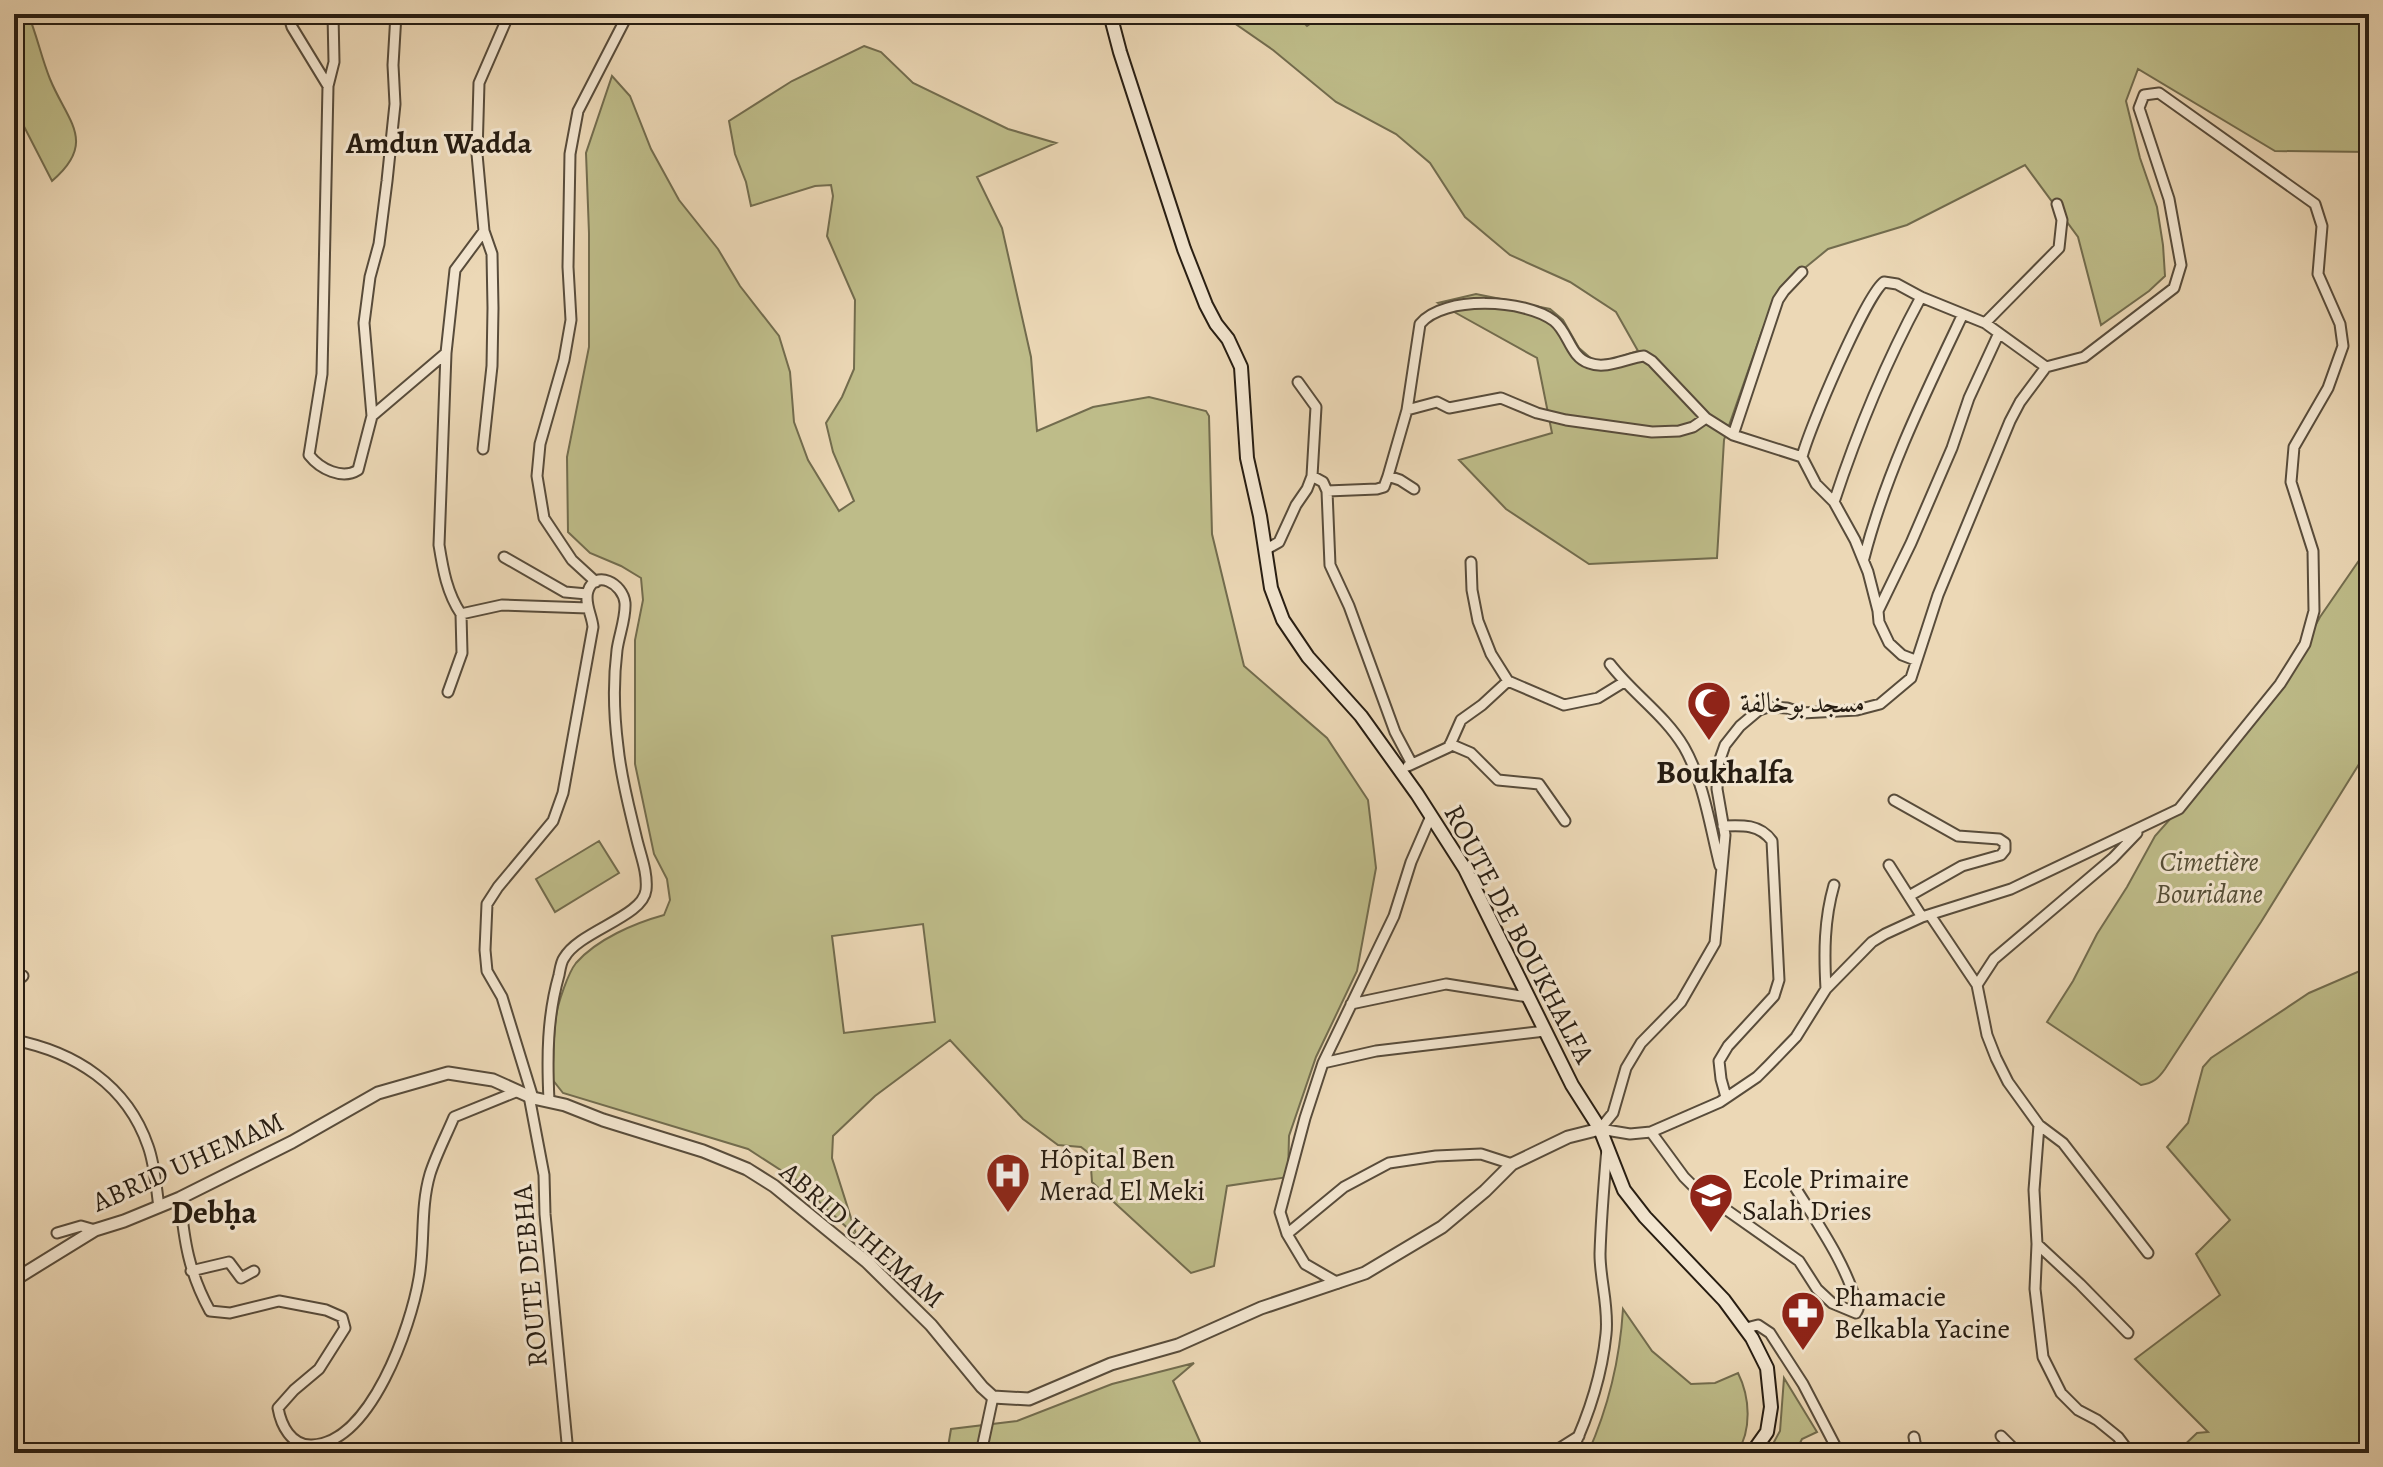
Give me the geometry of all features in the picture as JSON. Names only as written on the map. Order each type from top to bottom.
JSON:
[{"type":"main road","name":"ROUTE DE BOUKHALFA","points":[[1110,14],[1184,249],[1206,305],[1228,339],[1241,367],[1247,458],[1276,604],[1289,631],[1308,657],[1406,767],[1431,816],[1465,869],[1572,1085],[1600,1129],[1624,1190],[1746,1328],[1767,1368],[1771,1407],[1767,1432],[1752,1453]]},
{"type":"street","points":[[288,14],[292,27],[328,86]]},
{"type":"street","points":[[333,14],[334,62],[328,86],[322,374],[309,455],[316,464],[343,475],[358,470],[372,416],[364,323],[370,277],[379,244],[395,104],[393,65],[396,14]]},
{"type":"street","points":[[483,449],[492,366],[493,308],[492,254],[484,231],[477,154],[479,83],[509,14]]},
{"type":"street","points":[[596,582],[572,560],[544,518],[537,476],[540,444],[564,360],[571,320],[568,252],[570,154],[578,111],[628,14]]},
{"type":"street","points":[[981,1453],[993,1397],[1029,1399],[1111,1364],[1178,1345],[1261,1308],[1365,1273],[1442,1227],[1512,1164],[1568,1137],[1600,1129],[1630,1134],[1651,1132],[1720,1102],[1757,1077],[1796,1037],[1826,989],[1872,942],[1902,925],[2011,889],[2179,809],[2280,684],[2305,644],[2314,611],[2313,551],[2291,482],[2294,447],[2328,388],[2343,346],[2340,324],[2318,274],[2322,226],[2315,204],[2159,93],[2144,95],[2139,108],[2169,199],[2181,265],[2174,288],[2084,357],[2046,367],[2020,402],[1952,558],[1911,678],[1880,704],[1857,710],[1802,713],[1778,707],[1759,710],[1725,745],[1718,765],[1717,789],[1725,835],[1715,943],[1681,1002],[1641,1043],[1626,1068],[1613,1113],[1600,1129]]},
{"type":"street","points":[[1985,323],[2059,248],[2062,220],[2057,204]]},
{"type":"street","points":[[448,692],[462,653],[461,614],[452,600],[439,545],[446,353],[455,270],[484,231]]},
{"type":"street","points":[[1733,435],[1778,300],[1802,272]]},
{"type":"street","points":[[1915,660],[1902,655],[1889,643],[1879,622],[1864,558],[1834,502],[1816,484],[1802,457],[1835,373],[1878,286],[1884,282],[1897,284],[1985,323],[2046,367]]},
{"type":"street","points":[[1834,502],[1899,339],[1921,297]]},
{"type":"street","points":[[1327,491],[1384,487],[1407,410],[1420,324],[1427,315],[1455,305],[1483,303],[1525,308],[1550,318],[1560,326],[1577,356],[1589,364],[1605,365],[1644,356],[1706,418],[1733,435],[1802,457]]},
{"type":"street","points":[[1864,558],[1877,510],[1915,413],[1963,314]]},
{"type":"street","points":[[1878,611],[1911,543],[1952,448],[1969,398],[1999,333]]},
{"type":"street","points":[[372,416],[446,353]]},
{"type":"street","points":[[1265,550],[1279,542],[1312,476],[1316,407],[1298,382]]},
{"type":"street","points":[[1407,410],[1437,402],[1449,408],[1501,398],[1537,413],[1566,420],[1652,432],[1679,431],[1693,427],[1706,418]]},
{"type":"street","points":[[1312,476],[1323,482],[1327,491],[1330,565],[1337,586],[1349,606],[1406,767],[1449,747],[1461,720],[1508,681]]},
{"type":"street","points":[[1388,476],[1414,489]]},
{"type":"street","points":[[504,557],[565,592],[587,594],[596,582],[612,582],[624,597],[625,608],[617,652],[614,698],[618,748],[626,796],[646,874],[646,894],[633,909],[578,942],[564,958],[549,1021],[546,1052],[549,1101]]},
{"type":"street","points":[[1471,562],[1478,621],[1491,654],[1508,681],[1564,705],[1598,698],[1624,682]]},
{"type":"street","name":"ROUTE DEBHA","points":[[568,1453],[544,1175],[502,997],[487,971],[485,950],[487,904],[553,821],[563,793],[593,627],[587,594]]},
{"type":"street","points":[[461,614],[502,605],[588,608]]},
{"type":"street","points":[[1610,664],[1684,747],[1702,794],[1721,873]]},
{"type":"street","points":[[1450,744],[1471,753],[1498,780],[1539,784],[1565,821]]},
{"type":"street","points":[[1894,800],[1958,836],[1999,839],[2005,843],[2001,855],[1962,866],[1909,896]]},
{"type":"street","points":[[1338,1283],[1305,1264],[1287,1234],[1280,1212],[1323,1063],[1394,916],[1411,862],[1431,816]]},
{"type":"street","points":[[1723,826],[1754,827],[1766,833],[1772,841],[1779,980],[1774,996],[1728,1046],[1719,1061],[1726,1097]]},
{"type":"street","points":[[1977,985],[1994,959],[2113,858],[2142,827]]},
{"type":"street","points":[[1889,865],[1977,985],[1987,1035],[2008,1082],[2039,1125],[2063,1143],[2148,1253]]},
{"type":"street","points":[[1826,989],[1823,951],[1827,907],[1834,885]]},
{"type":"street","points":[[14,983],[23,976]]},
{"type":"street","points":[[1351,1004],[1446,984],[1528,997]]},
{"type":"street","points":[[1323,1063],[1376,1051],[1545,1031]]},
{"type":"street","points":[[14,1040],[42,1046],[101,1076],[133,1112],[149,1148],[159,1207]]},
{"type":"street","name":"ABRID UHEMAM","points":[[14,1280],[95,1230],[180,1198],[292,1142],[378,1093],[448,1073],[493,1080],[527,1095],[703,1151],[747,1169],[774,1186],[867,1262],[931,1325],[993,1397]]},
{"type":"street","points":[[180,1198],[191,1271],[210,1311],[230,1313],[279,1301],[326,1310],[342,1317],[345,1328],[319,1369],[278,1408],[281,1423],[292,1438],[310,1445],[329,1441],[352,1426],[372,1404],[389,1370],[419,1282],[423,1256],[422,1229],[430,1176],[454,1117],[527,1095]]},
{"type":"street","points":[[2039,1125],[2034,1190],[2037,1244],[2035,1289],[2043,1357],[2061,1393],[2078,1410],[2118,1437],[2129,1451]]},
{"type":"street","points":[[1651,1132],[1694,1187],[1799,1261],[1817,1289],[1832,1303],[1856,1313],[1854,1290],[1793,1184]]},
{"type":"street","points":[[1571,1453],[1595,1384],[1606,1337],[1608,1310],[1600,1256],[1607,1144]]},
{"type":"street","points":[[1287,1234],[1344,1187],[1389,1163],[1481,1154],[1512,1164]]},
{"type":"street","points":[[57,1233],[81,1226],[95,1230]]},
{"type":"street","points":[[2037,1244],[2128,1333]]},
{"type":"street","points":[[191,1271],[229,1262],[241,1278],[254,1271]]},
{"type":"street","points":[[1746,1328],[1758,1325],[1770,1333],[1803,1384],[1839,1453]]},
{"type":"street","points":[[1552,1453],[1579,1436]]},
{"type":"street","points":[[2001,1436],[2018,1453]]},
{"type":"street","points":[[1914,1437],[1917,1453]]},
{"type":"street","points":[[2110,1453],[2129,1451]]},
{"type":"green space","points":[[14,14],[28,14],[50,79],[75,131],[73,155],[52,181],[14,107]]},
{"type":"green space","points":[[1238,14],[1295,14],[1307,26],[1324,14],[2369,14],[2369,152],[2275,151],[2138,69],[2126,101],[2140,158],[2157,207],[2165,276],[2149,291],[2101,325],[2078,237],[2025,165],[1907,225],[1828,249],[1779,289],[1762,331],[1724,440],[1717,558],[1589,564],[1506,509],[1459,460],[1552,433],[1537,358],[1438,303],[1476,294],[1550,309],[1563,320],[1579,348],[1594,361],[1638,351],[1616,312],[1570,282],[1510,255],[1465,217],[1430,163],[1396,134],[1336,102],[1273,50],[1227,18]]},
{"type":"green space","points":[[864,46],[881,52],[913,83],[1008,129],[1056,143],[977,177],[1002,228],[1031,357],[1037,431],[1093,407],[1149,397],[1206,411],[1209,416],[1212,534],[1244,666],[1327,738],[1368,800],[1376,868],[1357,971],[1316,1057],[1289,1136],[1288,1177],[1227,1186],[1214,1266],[1191,1273],[1092,1182],[1090,1154],[1081,1147],[1058,1145],[1023,1119],[950,1040],[875,1096],[833,1136],[832,1158],[857,1237],[796,1180],[748,1149],[563,1093],[552,1079],[556,1016],[564,988],[576,963],[605,939],[664,915],[670,900],[667,879],[654,854],[635,764],[635,640],[643,600],[641,578],[590,553],[568,532],[567,457],[589,347],[586,153],[612,76],[630,96],[651,149],[679,200],[779,336],[790,372],[794,422],[808,460],[839,511],[854,501],[833,452],[826,423],[854,369],[855,300],[827,236],[833,196],[831,185],[815,186],[751,206],[735,154],[729,121],[792,81]],"holes":[[[923,924],[935,1022],[844,1033],[832,936]]]},
{"type":"green space","name":"Cimetière Bouridane","points":[[2369,546],[2369,748],[2165,1069],[2155,1080],[2141,1085],[2047,1022],[2155,836],[2305,644]]},
{"type":"green space","points":[[599,841],[619,873],[555,912],[536,879]]},
{"type":"green space","points":[[2369,967],[2369,1453],[2176,1453],[2197,1433],[2208,1432],[2135,1359],[2220,1295],[2196,1254],[2230,1220],[2167,1147],[2188,1123],[2203,1067],[2211,1058],[2309,993]]},
{"type":"green space","points":[[1623,1309],[1652,1351],[1691,1384],[1715,1383],[1738,1373],[1748,1413],[1745,1434],[1737,1453],[1588,1453],[1612,1382]]},
{"type":"green space","points":[[1194,1363],[1173,1381],[1205,1453],[947,1453],[951,1429],[1017,1421],[1112,1384]]},
{"type":"green space","points":[[1784,1378],[1817,1432],[1802,1439],[1795,1453],[1768,1453],[1780,1431]]},
{"type":"place","name":"مسجد بوخالفة","points":[[1709,742]]},
{"type":"place","name":"Hôpital Ben Merad El Meki","points":[[1008,1214]]},
{"type":"place","name":"Ecole Primaire Salah Dries","points":[[1711,1234]]},
{"type":"place","name":"Phamacie Belkabla Yacine","points":[[1803,1352]]},
{"type":"district","name":"Amdun Wadda","points":[[439,143]]},
{"type":"district","name":"Boukhalfa","points":[[1725,772]]},
{"type":"district","name":"Debḥa","points":[[214,1212]]}]
